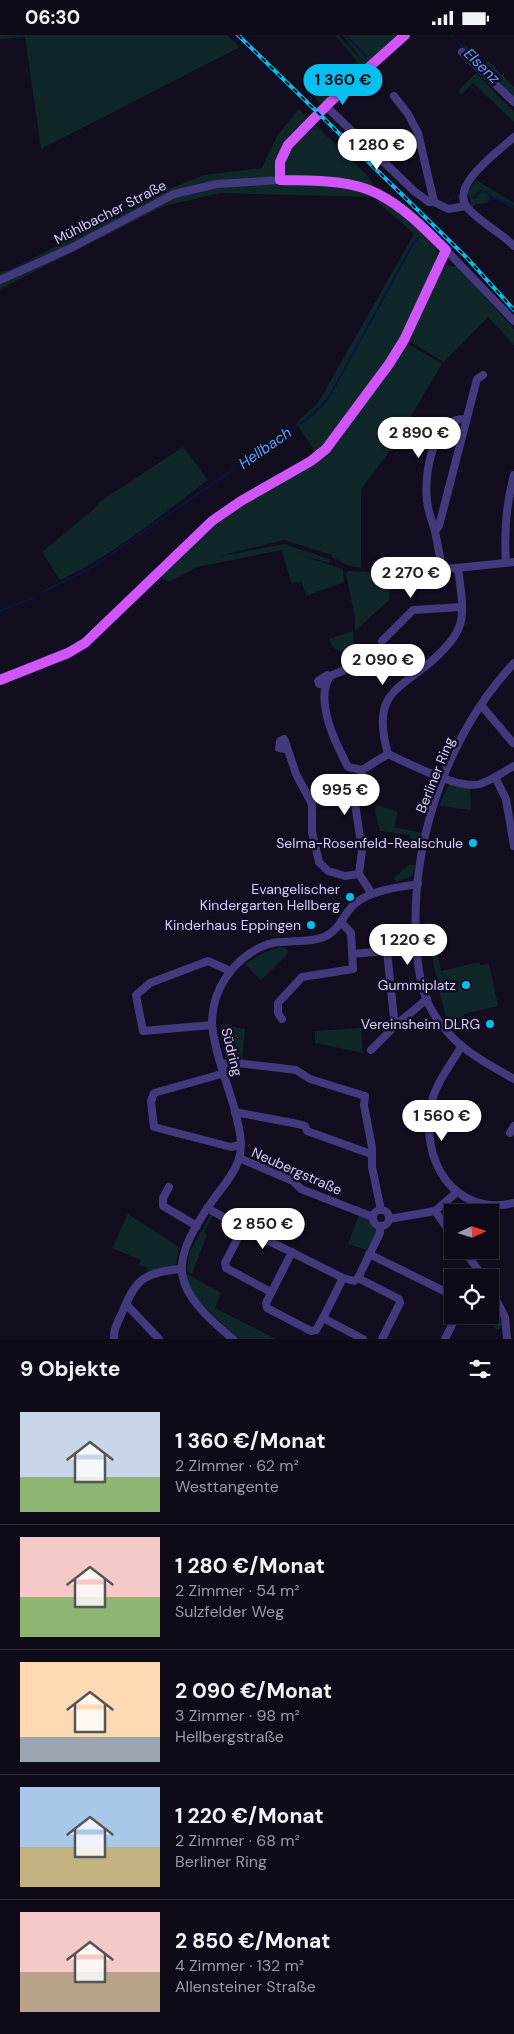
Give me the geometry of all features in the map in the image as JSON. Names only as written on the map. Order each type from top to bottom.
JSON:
[{"type":"main road","points":[[280,180],[280,162],[288,145],[330,102],[405,35]]},
{"type":"main road","name":"Mühlbacher Straße","points":[[280,180],[334,183],[368,189],[405,212],[446,250]]},
{"type":"main road","points":[[0,680],[68,653],[85,643],[212,521],[241,501],[311,461],[326,449],[362,402],[404,340],[446,250]]},
{"type":"street","points":[[462,51],[514,102]]},
{"type":"street","points":[[394,96],[408,114],[418,133],[434,202]]},
{"type":"street","points":[[331,111],[414,191],[429,202],[434,202],[448,209],[464,204]]},
{"type":"street","points":[[514,137],[468,180],[462,193],[464,204],[514,246]]},
{"type":"street","name":"Mühlbacher Straße","points":[[0,280],[56,255],[174,194],[216,184],[280,180]]},
{"type":"street","name":"Mühlbacher Straße","points":[[446,250],[514,321]]},
{"type":"street","points":[[435,531],[439,526],[477,379],[483,375]]},
{"type":"street","points":[[466,419],[460,418],[446,427],[436,438],[430,457],[426,500],[435,531],[442,568],[510,563],[504,538],[506,510],[514,475]]},
{"type":"street","points":[[388,754],[382,734],[384,705],[399,685],[433,663],[449,644],[459,628],[462,607],[458,568]]},
{"type":"street","points":[[382,641],[413,609],[462,607]]},
{"type":"street","points":[[362,658],[350,668],[330,676],[326,685],[329,725],[332,736],[348,767],[362,771]]},
{"type":"street","name":"Berliner Ring","points":[[514,663],[481,705],[444,777],[429,821],[416,902],[417,948],[427,999],[431,1009],[461,1047],[514,1079]]},
{"type":"street","points":[[481,705],[513,743]]},
{"type":"street","points":[[286,749],[296,774],[312,804],[312,832],[319,862],[328,871],[345,876],[359,874]]},
{"type":"street","points":[[372,894],[359,874],[362,851],[355,803],[362,771],[388,754]]},
{"type":"street","points":[[388,754],[444,777],[474,785],[495,777],[514,766]]},
{"type":"street","points":[[495,777],[506,799],[514,846]]},
{"type":"street","name":"Südring","points":[[180,1269],[184,1250],[207,1208],[223,1188],[239,1158],[240,1129],[212,1025],[217,995],[230,971],[240,961],[263,945],[318,939],[332,932],[342,923],[357,901],[372,894],[418,884]]},
{"type":"street","points":[[282,1019],[278,1003],[302,977],[352,971],[354,966],[351,933],[342,923]]},
{"type":"street","points":[[353,954],[417,948]]},
{"type":"street","points":[[387,951],[396,1025]]},
{"type":"street","points":[[212,1025],[143,1031],[136,995],[150,983],[208,961],[230,971]]},
{"type":"street","points":[[372,1050],[396,1025],[427,999]]},
{"type":"street","points":[[461,1047],[435,1090],[429,1119],[429,1135],[438,1169],[456,1193],[473,1200],[489,1203],[514,1203]]},
{"type":"street","points":[[222,1065],[229,1062],[296,1070],[310,1079],[365,1097],[364,1105],[381,1210],[386,1213],[389,1219]]},
{"type":"street","points":[[225,1073],[154,1093],[151,1101],[154,1127],[231,1147],[240,1145]]},
{"type":"street","points":[[235,1112],[305,1126],[307,1131],[371,1154]]},
{"type":"street","name":"Neubergstraße","points":[[239,1158],[293,1181],[301,1189],[373,1217]]},
{"type":"street","points":[[169,1187],[163,1198],[163,1206],[197,1226]]},
{"type":"street","points":[[207,1208],[343,1278],[354,1281],[358,1277],[380,1227],[386,1224],[389,1219],[435,1211],[456,1193]]},
{"type":"street","points":[[380,1227],[374,1223],[373,1217],[376,1212],[381,1210]]},
{"type":"street","points":[[435,1211],[444,1224]]},
{"type":"street","points":[[243,1228],[225,1263],[226,1268],[271,1292]]},
{"type":"street","points":[[292,1252],[266,1303],[267,1308],[311,1331],[316,1330],[323,1319],[343,1278]]},
{"type":"street","points":[[369,1254],[444,1291]]},
{"type":"street","points":[[114,1339],[115,1329],[136,1285],[158,1273],[180,1269],[184,1284],[191,1297],[233,1339]]},
{"type":"street","points":[[358,1277],[399,1299],[400,1303],[382,1339]]},
{"type":"street","points":[[126,1304],[159,1339]]},
{"type":"street","points":[[499,1305],[505,1317],[507,1339]]},
{"type":"street","points":[[323,1319],[363,1339]]},
{"type":"street","points":[[445,1339],[452,1324]]},
{"type":"green space","points":[[0,35],[227,35],[240,47],[41,149],[25,37],[0,39]]},
{"type":"green space","points":[[335,35],[338,35],[362,61],[343,35],[398,35],[320,104],[313,96],[357,61]]},
{"type":"green space","points":[[465,45],[485,65],[488,61],[514,87],[514,99],[462,49]]},
{"type":"green space","points":[[476,73],[514,112],[514,122],[473,83],[461,95],[458,91]]},
{"type":"green space","points":[[299,109],[367,175],[373,184],[371,197],[220,193],[164,206],[0,289],[0,272],[10,270],[164,191],[204,175],[262,168],[277,136]]},
{"type":"green space","points":[[476,180],[514,203],[514,208],[491,197],[487,203],[476,204],[472,209],[468,192]]},
{"type":"green space","points":[[382,200],[429,238],[437,252],[434,269],[407,343],[442,364],[392,448],[361,489],[361,568],[347,565],[332,557],[332,555],[284,540],[215,557],[284,544],[329,559],[329,563],[293,553],[343,569],[344,582],[306,596],[302,582],[291,583],[282,550],[197,567],[169,582],[160,577],[218,521],[317,454],[296,423],[318,403],[414,234],[378,202]]},
{"type":"green space","points":[[447,265],[457,267],[512,326],[514,330],[514,345],[488,317],[444,362],[407,340],[440,272]]},
{"type":"green space","points":[[183,447],[208,480],[118,547],[60,580],[42,552],[99,505],[98,503]]},
{"type":"green space","points":[[348,571],[393,573],[389,600],[355,631],[355,618],[346,574]]},
{"type":"green space","points":[[353,631],[354,662],[333,647],[329,639]]},
{"type":"green space","points":[[449,784],[470,788],[471,810],[439,806]]},
{"type":"green space","points":[[377,805],[398,812],[394,827],[422,833],[420,840],[410,838],[410,835],[380,831],[375,810]]},
{"type":"green space","points":[[410,864],[415,865],[412,876],[396,882],[394,878]]},
{"type":"green space","name":"Gummiplatz","points":[[431,922],[441,971],[479,962],[480,965],[489,964],[498,1006],[464,1014],[465,1019],[448,1022],[441,999],[425,923]]},
{"type":"green space","points":[[280,947],[286,948],[288,952],[261,980],[245,964],[265,952]]},
{"type":"green space","points":[[221,1024],[245,1029],[242,1062],[229,1061]]},
{"type":"green space","points":[[361,1028],[363,1053],[315,1043],[315,1031]]},
{"type":"green space","points":[[128,1214],[179,1247],[175,1268],[151,1274],[147,1272],[148,1268],[139,1265],[141,1260],[112,1248]]},
{"type":"green space","points":[[211,1214],[214,1214],[204,1232],[207,1234],[192,1274],[187,1271],[189,1253]]},
{"type":"green space","points":[[359,1215],[370,1219],[377,1232],[367,1250],[348,1244]]},
{"type":"green space","points":[[187,1274],[221,1293],[215,1308],[276,1339],[238,1339],[194,1296],[184,1275]]},
{"type":"green space","points":[[499,1318],[503,1326],[498,1330],[490,1324],[499,1324]]},
{"type":"waterway","points":[[346,35],[366,56]]},
{"type":"waterway","name":"Elsenz","points":[[451,35],[514,97]]},
{"type":"waterway","name":"Hellbach","points":[[469,197],[474,198],[480,191],[487,192],[490,196],[514,206]]},
{"type":"waterway","name":"Hellbach","points":[[446,203],[453,197],[459,196]]},
{"type":"waterway","name":"Hellbach","points":[[438,216],[442,211]]},
{"type":"waterway","name":"Hellbach","points":[[43,592],[89,569],[311,416],[328,399],[413,244],[419,237]]},
{"type":"waterway","name":"Hellbach","points":[[0,611],[35,597]]},
{"type":"railway","points":[[238,35],[467,258],[514,310]]},
{"type":"place","name":"Selma-Rosenfeld-Realschule","points":[[473,843]]},
{"type":"place","name":"Evangelischer Kindergarten Hellberg","points":[[350,897]]},
{"type":"place","name":"Kinderhaus Eppingen","points":[[311,925]]},
{"type":"place","name":"Gummiplatz","points":[[466,985]]},
{"type":"place","name":"Vereinsheim DLRG","points":[[490,1024]]}]
